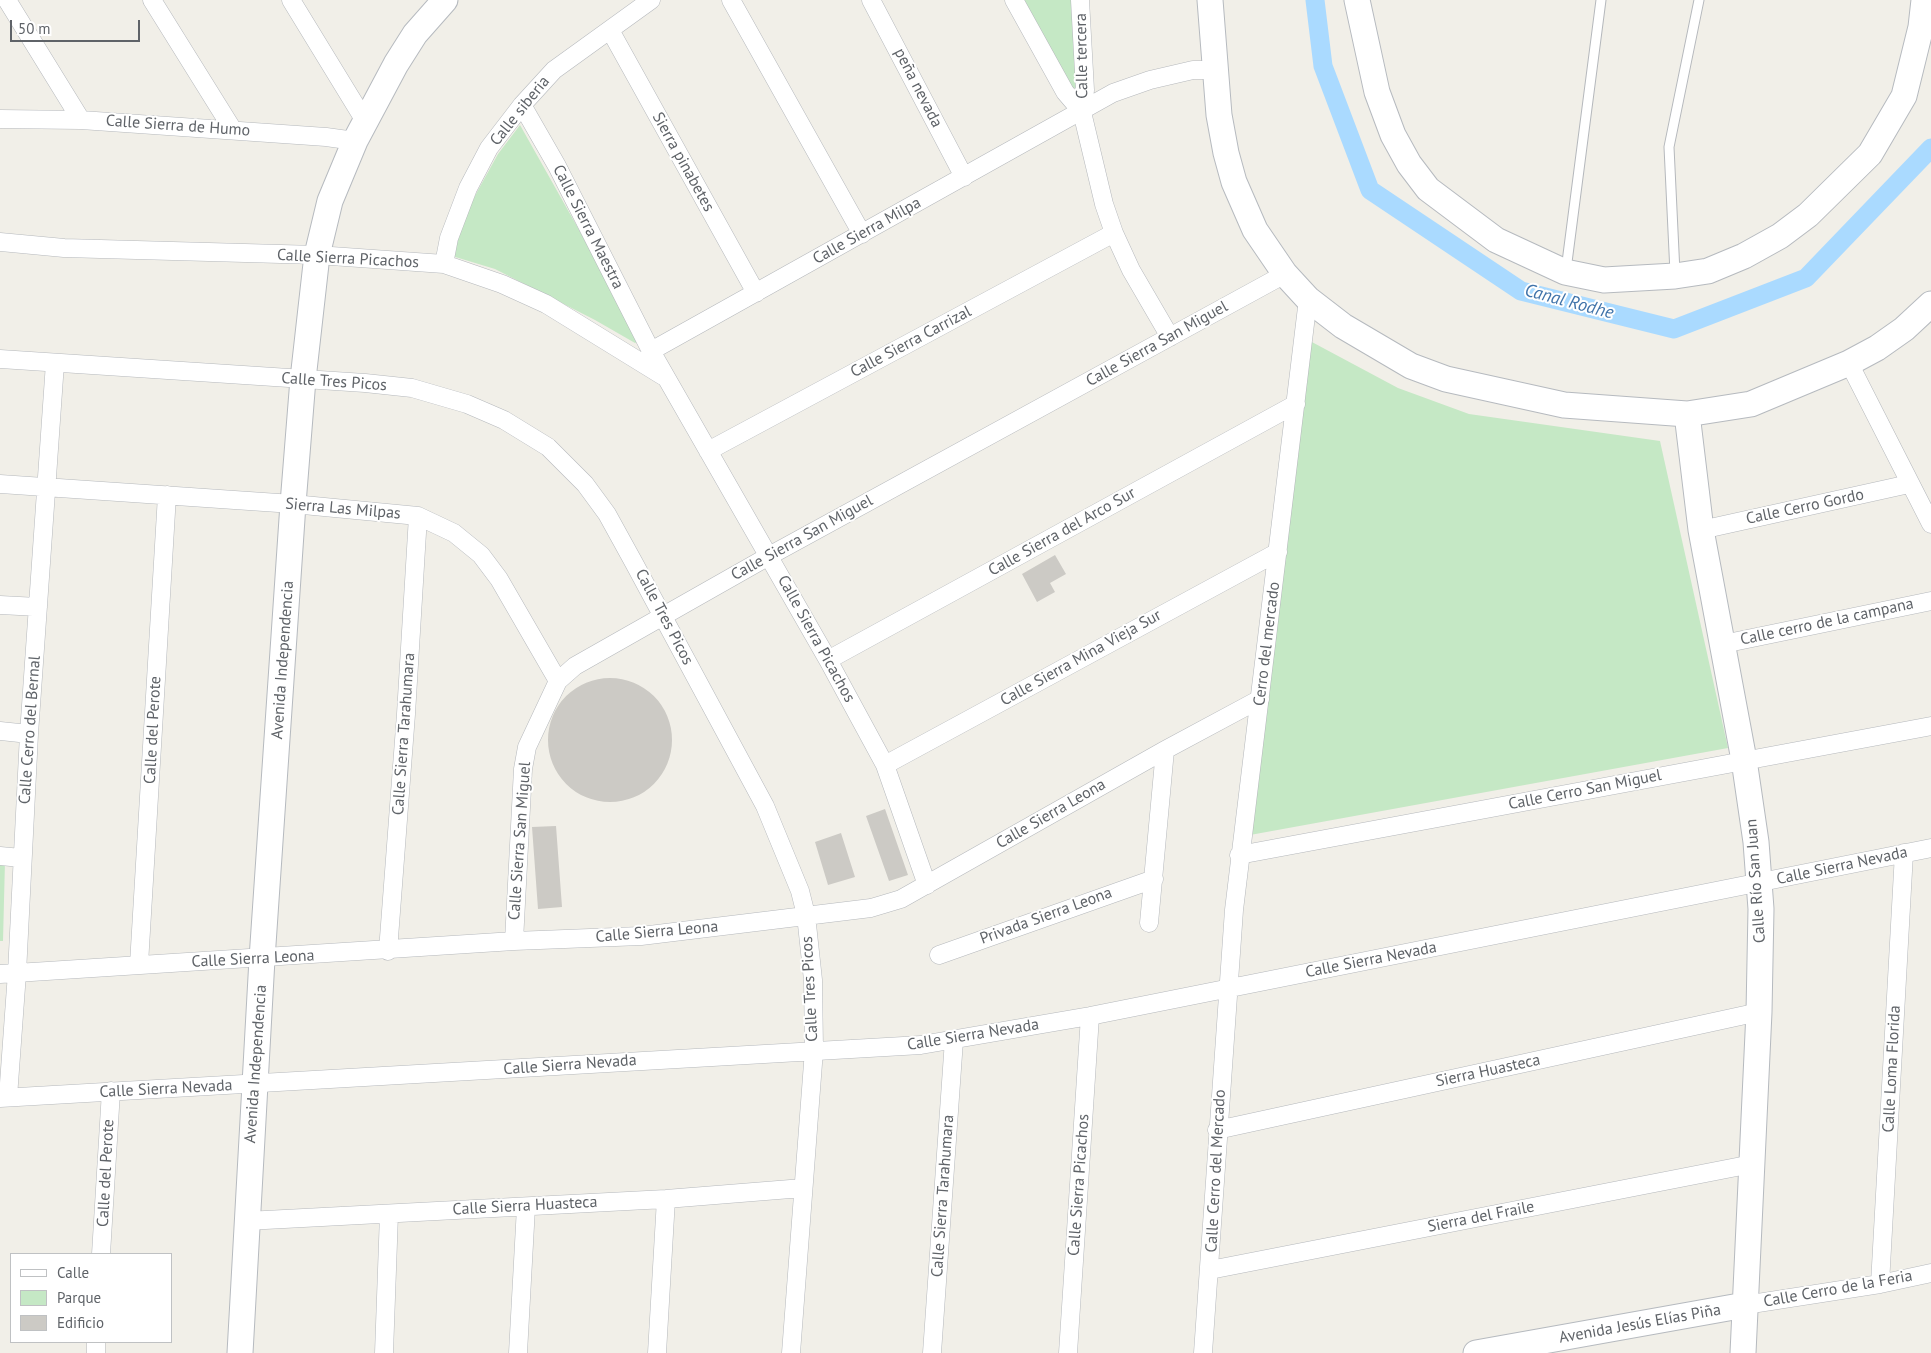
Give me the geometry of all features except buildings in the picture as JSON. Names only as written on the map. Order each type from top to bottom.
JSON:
[{"type":"street","points":[[7,0],[80,120]]},
{"type":"street","points":[[152,0],[233,130]]},
{"type":"street","points":[[291,0],[360,131]]},
{"type":"street","name":"Calle siberia","points":[[444,264],[449,238],[468,188],[489,148],[522,105],[554,70],[651,0]]},
{"type":"street","points":[[731,0],[862,234]]},
{"type":"street","name":"peña nevada","points":[[871,0],[964,177]]},
{"type":"street","points":[[1014,0],[1065,92],[1082,112],[1104,204],[1114,233],[1131,270],[1170,337]]},
{"type":"street","name":"Calle tercera","points":[[1080,0],[1086,90],[1082,112]]},
{"type":"street","points":[[1210,0],[1219,115],[1234,182],[1255,230],[1285,274],[1308,299],[1369,343],[1411,366],[1446,380],[1564,405],[1687,414],[1752,404],[1848,363],[1877,348],[1904,329],[1931,304]]},
{"type":"street","points":[[1358,0],[1376,92],[1392,135],[1409,164],[1428,189],[1496,240],[1566,272],[1604,280],[1708,272],[1728,264],[1780,236],[1815,209],[1870,154],[1904,96],[1921,27],[1924,0]]},
{"type":"street","name":"Avenida Independencia","points":[[240,1353],[254,1084],[293,504],[302,379],[316,256],[330,201],[360,131],[396,64],[437,3]]},
{"type":"street","name":"Sierra pinabetes","points":[[610,30],[756,293]]},
{"type":"street","name":"Calle Sierra Milpa","points":[[651,351],[1113,93],[1150,80],[1193,70],[1215,70]]},
{"type":"street","name":"Calle Sierra Maestra","points":[[522,105],[557,166],[651,351]]},
{"type":"street","name":"Calle Sierra de Humo","points":[[0,119],[80,120],[233,130],[360,131]]},
{"type":"street","name":"Calle Sierra Carrizal","points":[[708,451],[1114,233]]},
{"type":"street","name":"Calle Sierra Picachos","points":[[0,242],[64,248],[316,256],[444,264],[502,284],[546,304],[667,378]]},
{"type":"street","name":"Calle Sierra San Miguel","points":[[514,941],[522,769],[527,747],[558,681],[590,656],[768,556],[1285,274]]},
{"type":"street","name":"Cerro del mercado","points":[[1226,988],[1239,855],[1260,699],[1308,299]]},
{"type":"street","name":"Calle Sierra Picachos","points":[[651,351],[828,660],[885,765],[927,885]]},
{"type":"street","name":"Calle Tres Picos","points":[[0,359],[412,388],[467,404],[504,420],[548,447],[585,484],[607,514],[765,806],[787,856],[806,915],[813,980],[814,1050],[791,1353]]},
{"type":"street","name":"Calle Cerro del Bernal","points":[[4,1097],[8,974],[22,858],[55,363]]},
{"type":"street","points":[[1848,363],[1931,524]]},
{"type":"street","name":"Calle Sierra del Arco Sur","points":[[828,660],[1296,404]]},
{"type":"street","name":"Calle Río San Juan","points":[[1687,414],[1701,530],[1744,760],[1756,842],[1762,942],[1743,1353]]},
{"type":"street","name":"Sierra Las Milpas","points":[[0,484],[293,504],[418,516],[454,533],[481,556],[500,579],[558,681]]},
{"type":"street","name":"Calle Cerro Gordo","points":[[1701,530],[1909,484]]},
{"type":"street","name":"Calle del Perote","points":[[139,964],[167,495]]},
{"type":"street","name":"Calle Sierra Tarahumara","points":[[388,951],[406,714],[418,516]]},
{"type":"street","name":"Calle Sierra Mina Vieja Sur","points":[[885,765],[1278,552]]},
{"type":"street","name":"Calle cerro de la campana","points":[[1722,644],[1931,601]]},
{"type":"street","points":[[0,605],[38,607]]},
{"type":"street","name":"Calle Sierra Leona","points":[[8,974],[139,964],[388,951],[514,941],[641,936],[871,908],[901,899],[1164,750],[1260,699]]},
{"type":"street","name":"Calle Cerro San Miguel","points":[[1239,855],[1931,726]]},
{"type":"street","points":[[0,731],[29,734]]},
{"type":"street","points":[[1149,923],[1164,750]]},
{"type":"street","name":"Calle Sierra Nevada","points":[[4,1097],[921,1045],[1090,1016],[1931,848]]},
{"type":"street","name":"Calle Loma Florida","points":[[1880,1284],[1904,853]]},
{"type":"street","points":[[0,856],[22,858]]},
{"type":"street","name":"Privada Sierra Leona","points":[[939,955],[1154,879]]},
{"type":"street","name":"Calle Cerro del Mercado","points":[[1203,1353],[1210,1270],[1226,988]]},
{"type":"street","name":"Sierra Huasteca","points":[[1217,1130],[1759,1012]]},
{"type":"street","name":"Calle Sierra Picachos","points":[[1068,1353],[1090,1016]]},
{"type":"street","name":"Calle Sierra Tarahumara","points":[[932,1353],[954,1040]]},
{"type":"street","name":"Calle del Perote","points":[[101,1253],[110,1091]]},
{"type":"street","name":"Sierra del Fraile","points":[[1210,1270],[1752,1164]]},
{"type":"street","name":"Calle Sierra Huasteca","points":[[246,1221],[526,1207],[804,1188]]},
{"type":"street","points":[[657,1353],[666,1198]]},
{"type":"street","points":[[518,1353],[526,1207]]},
{"type":"street","points":[[384,1353],[389,1214]]},
{"type":"street","name":"Calle Cerro de la Feria","points":[[1745,1305],[1880,1284],[1931,1273]]},
{"type":"street","name":"Avenida Jesús Elías Piña","points":[[1476,1353],[1745,1305]]},
{"type":"lane","points":[[1566,272],[1601,0]]},
{"type":"lane","points":[[1675,276],[1669,147],[1698,0]]},
{"type":"green space","points":[[1024,0],[1072,0],[1079,86],[1072,90]]},
{"type":"green space","points":[[520,125],[641,340],[635,343],[595,320],[495,269],[452,256],[462,221],[477,192],[498,154]]},
{"type":"green space","points":[[1310,341],[1398,388],[1469,414],[1660,441],[1728,748],[1250,835]]},
{"type":"green space","points":[[0,860],[5,861],[3,941],[0,941]]},
{"type":"waterway","name":"Canal Rodhe","points":[[1315,0],[1323,66],[1370,190],[1521,291],[1674,329],[1806,278],[1931,148]]}]
